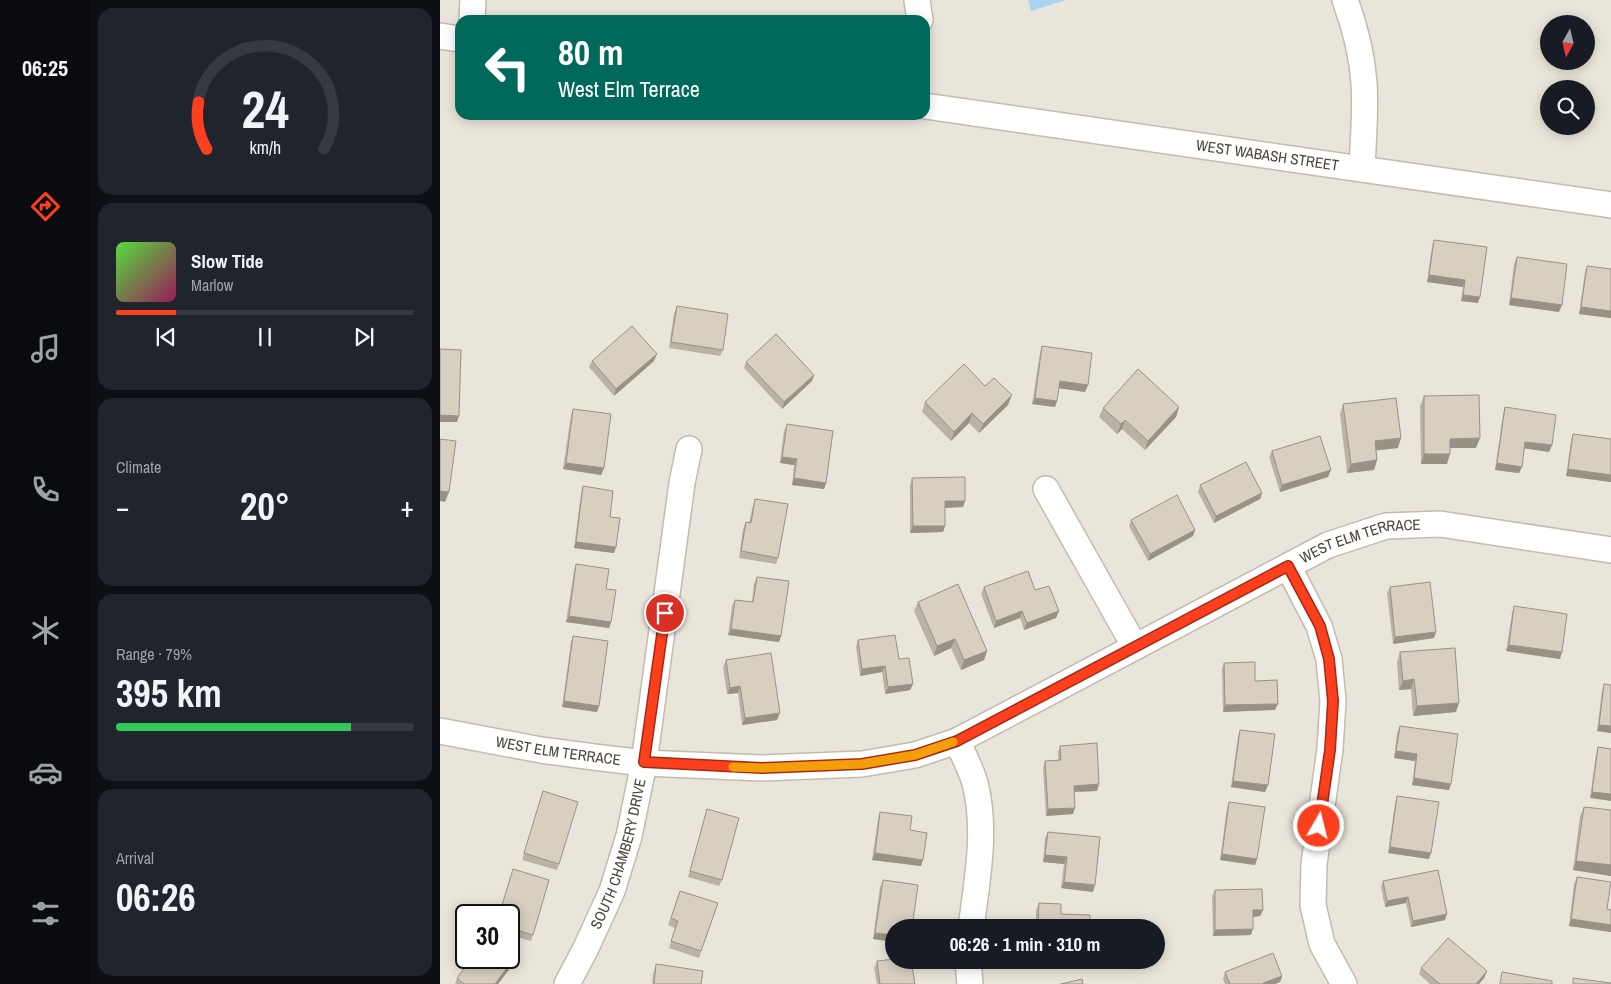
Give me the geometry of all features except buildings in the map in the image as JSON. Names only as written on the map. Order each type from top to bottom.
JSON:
[{"type":"street","points":[[472,15],[473,0]]},
{"type":"street","points":[[917,0],[919,15]]},
{"type":"street","points":[[1345,0],[1353,22],[1362,62],[1364,86],[1362,169]]},
{"type":"street","points":[[440,36],[455,38]]},
{"type":"street","name":"WEST WABASH STREET","points":[[930,107],[1611,205]]},
{"type":"street","name":"SOUTH CHAMBERY DRIVE","points":[[567,984],[612,891],[629,836],[644,762],[682,483],[689,449]]},
{"type":"street","points":[[1046,489],[1135,647]]},
{"type":"street","name":"WEST ELM TERRACE","points":[[440,731],[541,750],[644,762],[762,768],[862,764],[915,755],[957,741],[1328,545],[1386,526],[1440,524],[1611,550]]},
{"type":"street","points":[[1288,566],[1320,626],[1329,659],[1333,701],[1330,750],[1314,864],[1313,905],[1322,944],[1344,984]]},
{"type":"street","points":[[957,741],[975,781],[981,814],[980,849],[972,919]]},
{"type":"street","points":[[969,969],[970,984]]},
{"type":"shaded area","points":[[440,0],[1611,0],[1611,984],[440,984]]},
{"type":"water","points":[[1028,0],[1066,0],[1031,11]]},
{"type":"slow traffic","points":[[733,767],[762,768],[862,764],[915,755],[953,742]]},
{"type":"route","points":[[665,613],[644,762],[762,768],[862,764],[915,755],[957,741],[1288,566],[1320,626],[1329,659],[1333,701],[1330,750],[1319,826]]}]
